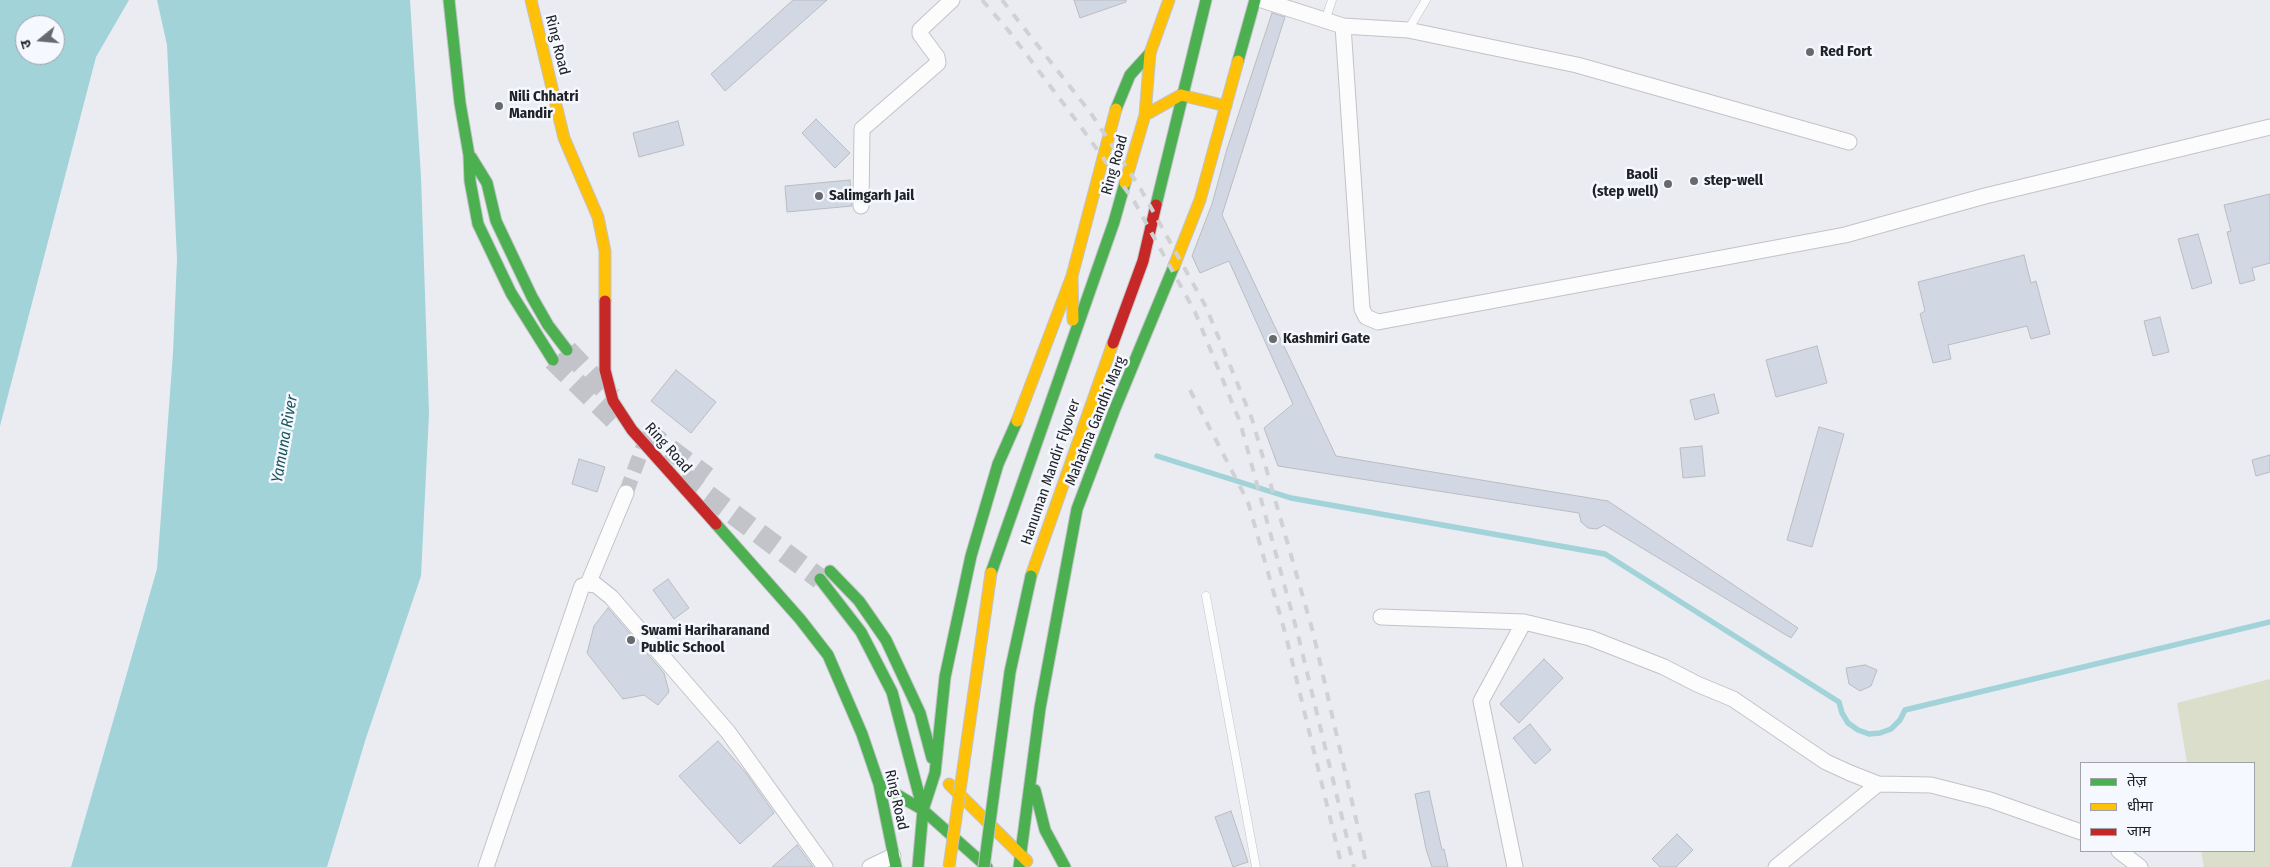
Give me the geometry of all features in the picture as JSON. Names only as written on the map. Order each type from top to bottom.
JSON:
[{"type":"main road","points":[[449,0],[460,103],[469,155],[470,181],[478,224],[511,293],[553,360]]},
{"type":"main road","name":"Ring Road","points":[[531,0],[564,138],[598,217],[605,251],[606,370],[612,401],[632,430],[800,619],[828,655],[862,734],[879,784],[894,861]]},
{"type":"main road","name":"Ring Road","points":[[1073,334],[1114,222],[1145,115],[1150,54],[1169,0]]},
{"type":"main road","points":[[1181,95],[1206,0]]},
{"type":"main road","name":"Mahatma Gandhi Marg","points":[[1019,867],[1040,708],[1077,509],[1114,411],[1153,321],[1200,200],[1255,0]]},
{"type":"main road","points":[[918,867],[924,810],[936,773],[944,677],[971,556],[998,464],[1026,398],[1072,276],[1113,118],[1130,75],[1150,54]]},
{"type":"main road","points":[[1145,115],[1181,95],[1226,106]]},
{"type":"main road","name":"Hanuman Mandir Flyover","points":[[986,867],[1010,672],[1031,576],[1076,444],[1143,261],[1181,95]]},
{"type":"main road","points":[[469,155],[487,183],[496,220],[532,297],[548,325],[567,350]]},
{"type":"main road","points":[[1072,276],[1073,334]]},
{"type":"main road","name":"Hanuman Mandir Flyover","points":[[949,867],[967,729],[991,573],[1073,334]]},
{"type":"main road","points":[[830,571],[859,601],[886,640],[920,713],[936,773],[967,800],[1033,867]]},
{"type":"main road","points":[[820,579],[861,632],[892,692],[924,810]]},
{"type":"main road","points":[[1032,780],[1045,830],[1065,867]]},
{"type":"main road","points":[[879,784],[924,810],[986,867]]},
{"type":"street","points":[[861,206],[862,129],[938,63],[920,34],[920,30],[952,0]]},
{"type":"street","points":[[1262,0],[1343,26],[1408,30],[1577,65],[1849,142]]},
{"type":"street","points":[[1343,26],[1362,309],[1366,317],[1378,322],[1845,234],[1985,196],[2270,127]]},
{"type":"street","points":[[588,584],[626,493]]},
{"type":"street","points":[[486,867],[582,586],[588,584],[596,585],[611,597],[728,732],[825,867]]},
{"type":"street","points":[[1380,618],[1524,622],[1590,638],[1664,667],[1733,700],[1826,762],[1878,784],[1930,785],[1990,800],[2080,832]]},
{"type":"street","points":[[1515,867],[1481,700],[1524,622]]},
{"type":"street","points":[[1776,867],[1878,784]]},
{"type":"street","points":[[2120,852],[2140,867]]},
{"type":"street","points":[[870,867],[894,861]]},
{"type":"lane","points":[[1325,21],[1332,0]]},
{"type":"lane","points":[[1408,30],[1426,0]]},
{"type":"lane","points":[[1206,596],[1256,867]]},
{"type":"green space","points":[[2270,679],[2270,867],[2204,867],[2201,852],[2255,852],[2255,762],[2187,762],[2177,703]]},
{"type":"water","points":[[0,0],[129,0],[96,57],[0,426]]},
{"type":"water","name":"Yamuna River","points":[[157,0],[410,0],[421,177],[429,413],[421,576],[366,738],[327,867],[71,867],[157,569],[173,353],[177,259],[167,45]]},
{"type":"building","points":[[793,0],[827,0],[725,91],[711,74]]},
{"type":"building","points":[[1074,0],[1126,0],[1126,2],[1080,18]]},
{"type":"building","points":[[1272,13],[1285,17],[1222,215],[1336,456],[1608,501],[1798,628],[1791,638],[1604,525],[1597,529],[1588,528],[1581,522],[1579,513],[1278,466],[1264,428],[1293,404],[1229,261],[1200,273],[1192,256],[1212,204],[1227,149]]},
{"type":"building","points":[[816,119],[850,153],[835,168],[802,133]]},
{"type":"building","points":[[678,121],[684,145],[639,157],[633,133]]},
{"type":"building","name":"Salimgarh Jail","points":[[850,180],[852,206],[787,212],[785,186]]},
{"type":"building","points":[[2270,194],[2270,263],[2252,268],[2255,280],[2240,284],[2227,232],[2231,231],[2224,205]]},
{"type":"building","points":[[2198,234],[2212,283],[2192,289],[2178,239]]},
{"type":"building","points":[[2024,255],[2031,283],[2036,281],[2050,334],[2031,339],[2027,326],[1948,345],[1951,359],[1933,363],[1920,314],[1925,311],[1918,282]]},
{"type":"building","points":[[2160,317],[2169,352],[2153,356],[2144,321]]},
{"type":"building","points":[[1817,346],[1827,383],[1776,397],[1766,360]]},
{"type":"building","points":[[676,370],[716,402],[691,433],[651,401]]},
{"type":"building","points":[[1714,394],[1719,413],[1695,420],[1690,400]]},
{"type":"building","points":[[1819,427],[1844,434],[1812,547],[1787,540]]},
{"type":"building","points":[[1702,446],[1705,476],[1683,478],[1680,448]]},
{"type":"building","points":[[2270,455],[2270,472],[2256,476],[2252,460]]},
{"type":"building","points":[[579,459],[605,467],[597,492],[572,484]]},
{"type":"building","points":[[668,579],[689,608],[674,619],[653,590]]},
{"type":"building","points":[[608,608],[664,673],[669,692],[658,705],[644,695],[623,699],[587,653],[594,626]]},
{"type":"building","points":[[1544,659],[1563,678],[1519,723],[1500,704]]},
{"type":"building","points":[[1865,665],[1877,670],[1871,686],[1860,691],[1849,684],[1846,668]]},
{"type":"building","points":[[1530,724],[1551,750],[1535,764],[1513,738]]},
{"type":"building","points":[[718,741],[746,773],[774,813],[740,844],[679,776]]},
{"type":"building","points":[[1429,791],[1442,850],[1444,849],[1448,867],[1432,867],[1426,849],[1415,794]]},
{"type":"building","points":[[1231,811],[1248,862],[1233,867],[1215,817]]},
{"type":"building","points":[[1677,834],[1693,850],[1676,867],[1660,867],[1652,859]]},
{"type":"building","points":[[797,845],[813,867],[772,867]]},
{"type":"waterway","points":[[1157,456],[1291,498],[1605,554],[1839,702],[1842,713],[1848,723],[1858,730],[1869,734],[1891,729],[1900,720],[1905,710],[2270,622]]},
{"type":"tunnel","points":[[567,350],[612,397]]},
{"type":"tunnel","points":[[553,360],[620,425]]},
{"type":"tunnel","points":[[644,430],[707,477]]},
{"type":"tunnel","points":[[626,493],[643,447]]},
{"type":"tunnel","points":[[682,476],[820,579]]},
{"type":"railway","points":[[982,0],[1008,30],[1134,201],[1195,312],[1240,422],[1298,635],[1354,867]]},
{"type":"railway","points":[[1002,0],[1090,112],[1139,186],[1206,307],[1252,419],[1313,632],[1367,867]]},
{"type":"railway","points":[[1190,390],[1248,502],[1286,636],[1342,867]]},
{"type":"traffic: fast","points":[[449,0],[460,103],[469,155],[470,181],[478,224],[511,293],[553,360]]},
{"type":"traffic: fast","points":[[1156,205],[1206,0]]},
{"type":"traffic: fast","points":[[1238,61],[1255,0]]},
{"type":"traffic: fast","points":[[1116,109],[1130,75],[1150,53]]},
{"type":"traffic: fast","points":[[471,157],[487,183],[496,221],[532,297],[548,325],[567,350]]},
{"type":"traffic: fast","points":[[991,573],[1114,222],[1125,183]]},
{"type":"traffic: fast","points":[[1019,867],[1040,708],[1077,509],[1114,411],[1174,266]]},
{"type":"traffic: fast","points":[[918,867],[923,810],[935,773],[945,677],[971,556],[998,464],[1017,421]]},
{"type":"traffic: fast","points":[[716,524],[800,619],[828,655],[862,734],[879,784],[896,867]]},
{"type":"traffic: fast","points":[[830,571],[859,601],[886,640],[920,713],[932,758]]},
{"type":"traffic: fast","points":[[984,867],[1010,672],[1031,576]]},
{"type":"traffic: fast","points":[[820,579],[861,632],[892,692],[923,810]]},
{"type":"traffic: fast","points":[[879,784],[923,810],[987,867]]},
{"type":"traffic: fast","points":[[1035,790],[1045,830],[1065,867]]},
{"type":"traffic: slow","points":[[531,0],[564,138],[598,217],[605,251],[605,301]]},
{"type":"traffic: slow","points":[[1125,183],[1145,115],[1150,53],[1169,0]]},
{"type":"traffic: slow","points":[[1174,266],[1200,200],[1238,61]]},
{"type":"traffic: slow","points":[[1181,95],[1226,106]]},
{"type":"traffic: slow","points":[[1145,115],[1181,95]]},
{"type":"traffic: slow","points":[[1017,421],[1072,276],[1116,109]]},
{"type":"traffic: slow","points":[[1072,276],[1073,320]]},
{"type":"traffic: slow","points":[[1031,576],[1113,343]]},
{"type":"traffic: slow","points":[[949,867],[991,573]]},
{"type":"traffic: slow","points":[[949,784],[1027,861]]},
{"type":"traffic: jam","points":[[1113,343],[1143,261],[1156,205]]},
{"type":"traffic: jam","points":[[605,301],[605,370],[613,401],[632,430],[716,524]]},
{"type":"place","name":"Red Fort","points":[[1810,52]]},
{"type":"place","name":"Nili Chhatri Mandir","points":[[499,106]]},
{"type":"place","name":"step-well","points":[[1694,181]]},
{"type":"place","name":"Baoli (step well)","points":[[1668,184]]},
{"type":"place","name":"Salimgarh Jail","points":[[819,196]]},
{"type":"place","name":"Kashmiri Gate","points":[[1273,339]]},
{"type":"place","name":"Swami Hariharanand Public School","points":[[631,640]]}]
